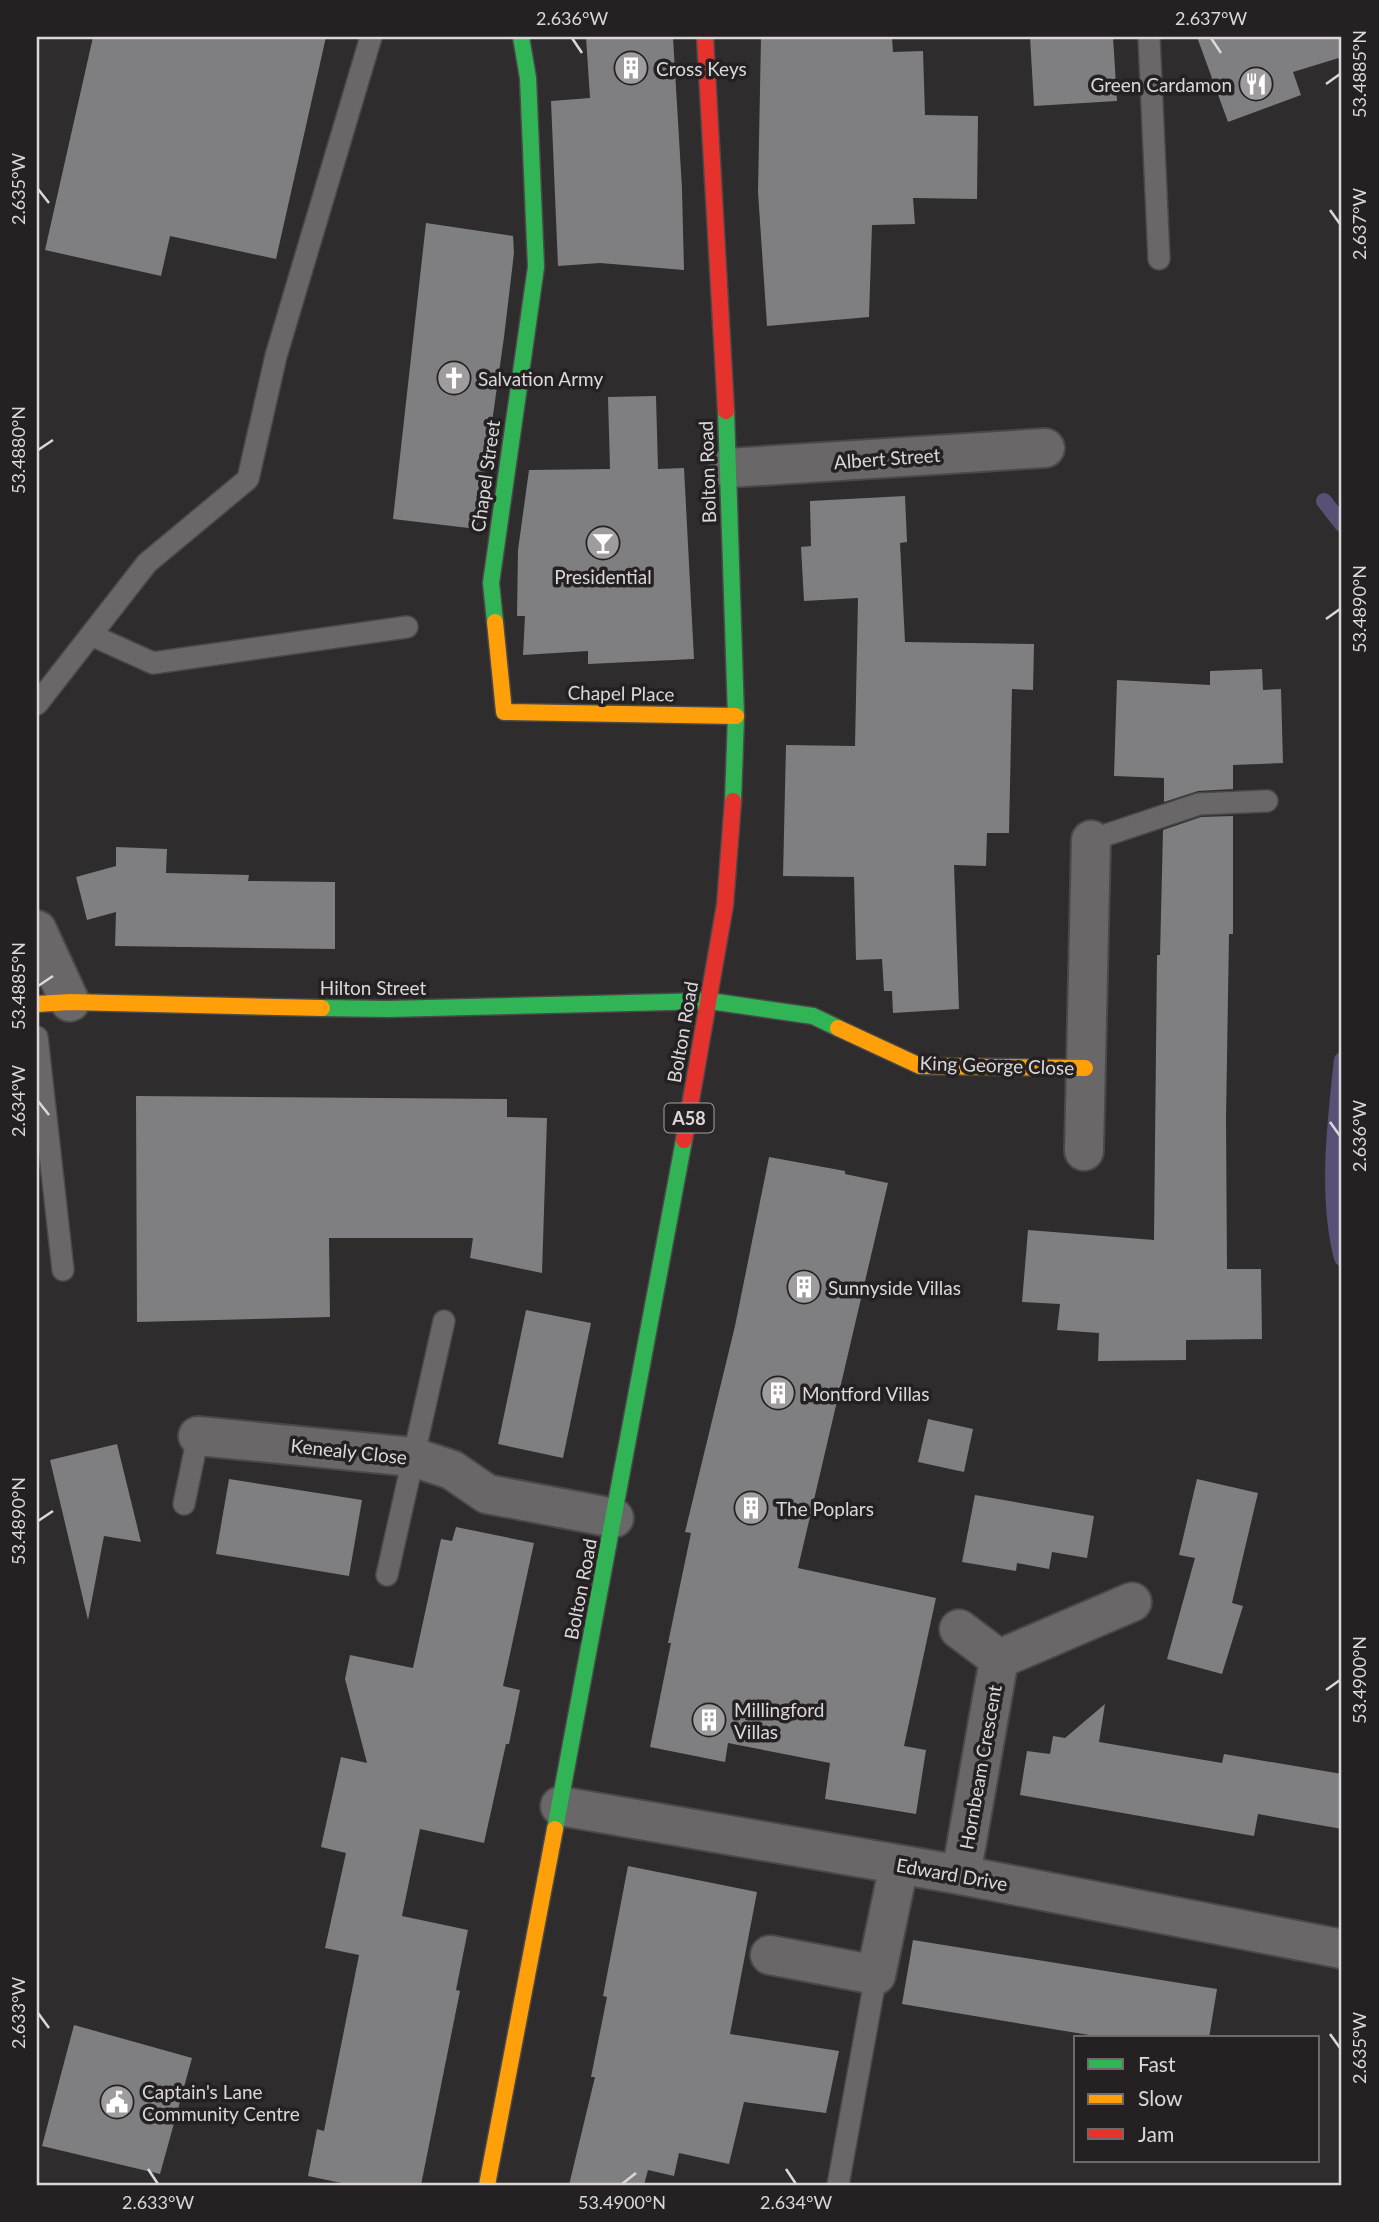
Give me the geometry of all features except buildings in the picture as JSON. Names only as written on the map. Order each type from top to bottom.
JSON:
[{"type":"main road","name":"Chapel Street","points":[[504,712],[491,583],[536,267],[528,78],[522,37]]},
{"type":"main road","name":"Bolton Road","points":[[487,2185],[614,1518],[710,1001],[725,905],[733,809],[736,716],[725,374],[705,37]]},
{"type":"main road","name":"Chapel Place","points":[[504,712],[736,716]]},
{"type":"main road","name":"Hilton Street","points":[[54,1003],[388,1010],[710,1001]]},
{"type":"main road","name":"King George Close","points":[[710,1001],[813,1016],[920,1066],[1085,1068]]},
{"type":"street","name":"Albert Street","points":[[729,468],[1045,448]]},
{"type":"street","name":"King George Close","points":[[1084,1151],[1091,840]]},
{"type":"street","points":[[37,930],[54,1003]]},
{"type":"street","name":"Kenealy Close","points":[[198,1436],[413,1457],[452,1469],[487,1494],[614,1518]]},
{"type":"street","name":"Hornbeam Crescent","points":[[999,1659],[1132,1602]]},
{"type":"street","name":"Hornbeam Crescent","points":[[960,1629],[999,1659]]},
{"type":"street","name":"Hornbeam Crescent","points":[[961,1875],[999,1659]]},
{"type":"street","name":"Edward Drive","points":[[560,1806],[961,1875],[1342,1949]]},
{"type":"street","points":[[770,1955],[876,1975],[899,1865]]},
{"type":"lane","points":[[37,704],[147,563],[248,479],[276,356],[371,37]]},
{"type":"lane","points":[[1149,37],[1159,259]]},
{"type":"lane","points":[[91,635],[153,663],[407,627]]},
{"type":"lane","points":[[1091,840],[1199,804],[1267,801]]},
{"type":"lane","points":[[37,1037],[63,1270]]},
{"type":"lane","points":[[387,1575],[444,1321]]},
{"type":"lane","points":[[184,1504],[198,1436]]},
{"type":"lane","points":[[838,2185],[876,1975]]},
{"type":"waterway","points":[[1324,501],[1342,524]]},
{"type":"waterway","points":[[1342,1060],[1333,1159],[1334,1210],[1342,1258]]},
{"type":"traffic: fast","points":[[495,622],[491,583],[536,267],[528,78],[521,37]]},
{"type":"traffic: fast","points":[[726,411],[736,716],[733,801]]},
{"type":"traffic: fast","points":[[322,1008],[388,1009],[710,1001],[813,1016],[838,1028]]},
{"type":"traffic: fast","points":[[555,1829],[684,1140]]},
{"type":"traffic: slow","points":[[495,622],[504,712],[736,716]]},
{"type":"traffic: slow","points":[[37,1004],[70,1002],[322,1008]]},
{"type":"traffic: slow","points":[[838,1028],[920,1066],[1085,1068]]},
{"type":"traffic: slow","points":[[487,2185],[555,1829]]},
{"type":"traffic: jam","points":[[705,37],[726,411]]},
{"type":"traffic: jam","points":[[684,1140],[725,905],[733,801]]},
{"type":"place","name":"Cross Keys","points":[[631,68]]},
{"type":"place","name":"Green Cardamon","points":[[1256,84]]},
{"type":"place","name":"Salvation Army","points":[[454,378]]},
{"type":"place","name":"Presidential","points":[[603,543]]},
{"type":"place","name":"Sunnyside Villas","points":[[804,1287]]},
{"type":"place","name":"Montford Villas","points":[[778,1393]]},
{"type":"place","name":"The Poplars","points":[[751,1508]]},
{"type":"place","name":"Millingford Villas","points":[[709,1720]]},
{"type":"place","name":"Captain's Lane Community Centre","points":[[117,2102]]}]
